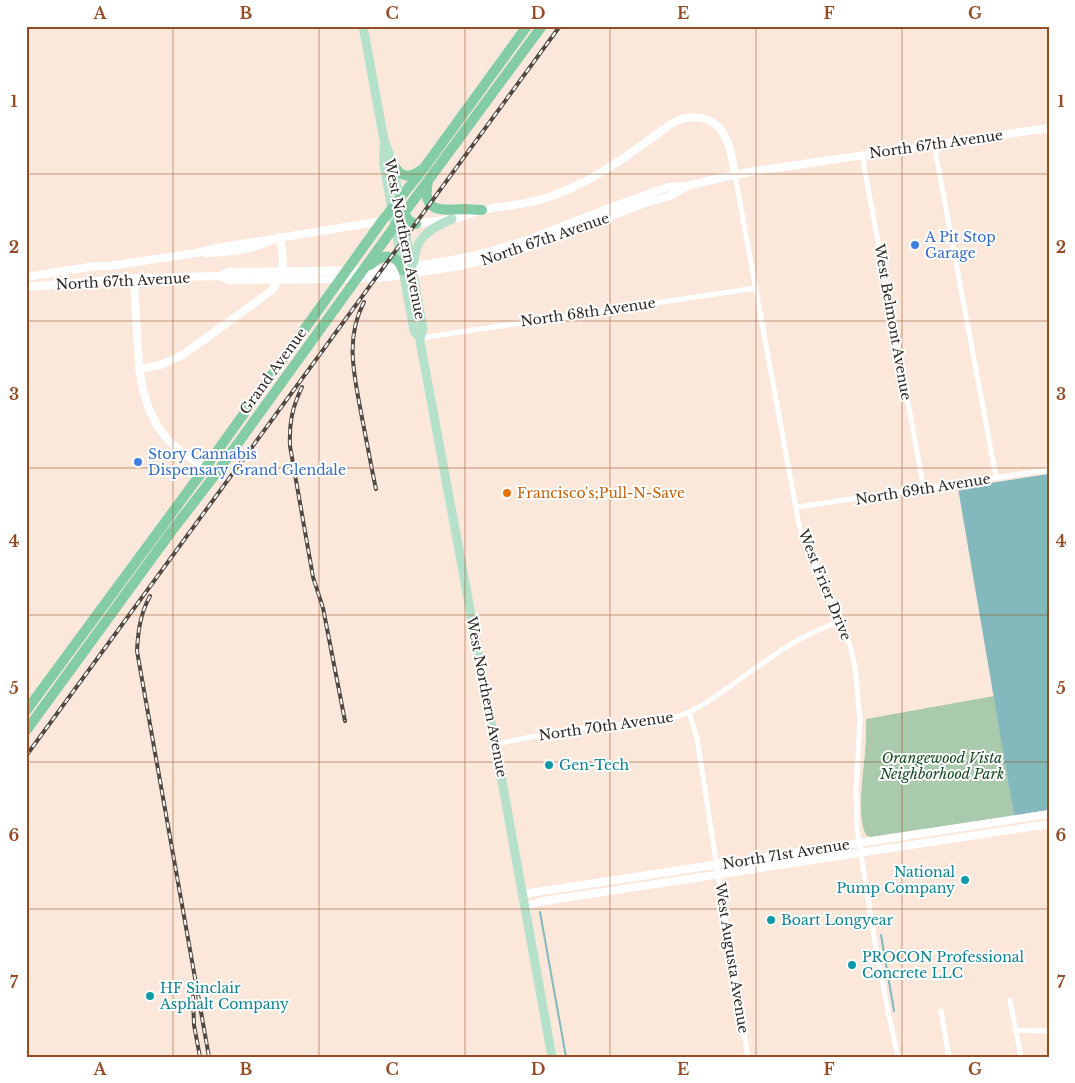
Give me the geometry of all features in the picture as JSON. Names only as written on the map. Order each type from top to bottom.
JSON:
[{"type":"highway","name":"Grand Avenue","points":[[26,711],[205,468],[382,221],[424,168],[527,26]]},
{"type":"highway","name":"Grand Avenue","points":[[26,731],[542,26]]},
{"type":"highway","points":[[393,164],[399,173],[404,175],[418,173],[424,168]]},
{"type":"highway","points":[[428,182],[427,198],[430,204],[437,208],[446,211],[482,210]]},
{"type":"highway","points":[[406,191],[401,220],[416,224]]},
{"type":"highway","points":[[358,277],[374,262],[384,257],[395,258],[403,270]]},
{"type":"highway","points":[[109,598],[118,605]]},
{"type":"main road","name":"West Northern Avenue","points":[[363,26],[384,140],[393,164],[401,220],[403,270],[414,330],[420,338]]},
{"type":"main road","points":[[416,224],[463,217],[482,210],[534,201],[577,186],[618,162],[676,121],[686,118],[698,117],[704,119],[714,124],[724,133],[735,175]]},
{"type":"main road","name":"North 67th Avenue","points":[[220,276],[228,280],[352,279],[388,277],[438,270],[530,239],[668,187],[687,186],[735,175],[862,155],[1049,128]]},
{"type":"main road","name":"West Northern Avenue","points":[[384,140],[384,165],[392,209],[401,220],[400,229],[406,237],[422,329],[420,338],[552,1057]]},
{"type":"main road","points":[[414,282],[414,254],[418,242],[432,228],[452,219]]},
{"type":"main road","points":[[382,221],[401,220]]},
{"type":"main road","name":"North 67th Avenue","points":[[26,277],[196,253],[279,237],[382,221]]},
{"type":"main road","points":[[139,369],[160,365],[183,355],[270,291],[276,285],[282,271],[282,253],[279,237]]},
{"type":"main road","name":"North 67th Avenue","points":[[26,287],[134,278],[220,276],[228,272],[375,270],[470,260]]},
{"type":"main road","points":[[134,278],[139,369],[146,403],[160,430],[177,448],[215,475]]},
{"type":"main road","name":"North 71st Avenue","points":[[523,894],[1049,814]]},
{"type":"main road","name":"North 71st Avenue","points":[[525,906],[535,902],[1049,824]]},
{"type":"main road","points":[[935,832],[936,841]]},
{"type":"main road","points":[[802,852],[803,861]]},
{"type":"street","points":[[934,144],[996,477]]},
{"type":"street","name":"West Belmont Avenue","points":[[862,155],[924,488]]},
{"type":"street","name":"West Frier Drive","points":[[735,175],[799,525],[841,621],[855,667],[860,733],[856,802],[859,843],[877,952],[898,1057]]},
{"type":"street","name":"North 68th Avenue","points":[[420,338],[756,288]]},
{"type":"street","name":"North 69th Avenue","points":[[797,508],[1049,470]]},
{"type":"street","name":"North 70th Avenue","points":[[495,744],[590,727],[667,720],[689,712],[710,700],[798,640],[816,630],[841,621]]},
{"type":"street","name":"West Augusta Avenue","points":[[689,712],[697,739],[748,1057]]},
{"type":"street","points":[[1010,1000],[1020,1057]]},
{"type":"street","points":[[941,1011],[949,1057]]},
{"type":"street","points":[[1016,1030],[1049,1031]]},
{"type":"green space","name":"Orangewood Vista Neighborhood Park","points":[[994,696],[1014,816],[872,837],[867,836],[861,809],[866,719]]},
{"type":"water","points":[[1049,474],[1049,810],[1014,816],[958,488]]},
{"type":"waterway","points":[[540,912],[566,1057]]},
{"type":"waterway","points":[[881,935],[894,1011]]},
{"type":"railway","points":[[26,756],[560,26]]},
{"type":"railway","points":[[364,302],[354,331],[353,359],[354,374],[376,489]]},
{"type":"railway","points":[[302,387],[292,416],[290,446],[313,577],[323,608],[345,721]]},
{"type":"railway","points":[[150,596],[140,623],[137,651],[209,1057]]},
{"type":"railway","points":[[193,996],[194,1025],[200,1057]]},
{"type":"place","name":"A Pit Stop Garage","points":[[915,245]]},
{"type":"place","name":"Story Cannabis Dispensary Grand Glendale","points":[[138,462]]},
{"type":"place","name":"Francisco's;Pull-N-Save","points":[[507,493]]},
{"type":"place","name":"Gen-Tech","points":[[549,765]]},
{"type":"place","name":"National Pump Company","points":[[965,880]]},
{"type":"place","name":"Boart Longyear","points":[[771,920]]},
{"type":"place","name":"PROCON Professional Concrete LLC","points":[[852,965]]},
{"type":"place","name":"HF Sinclair Asphalt Company","points":[[150,996]]}]
